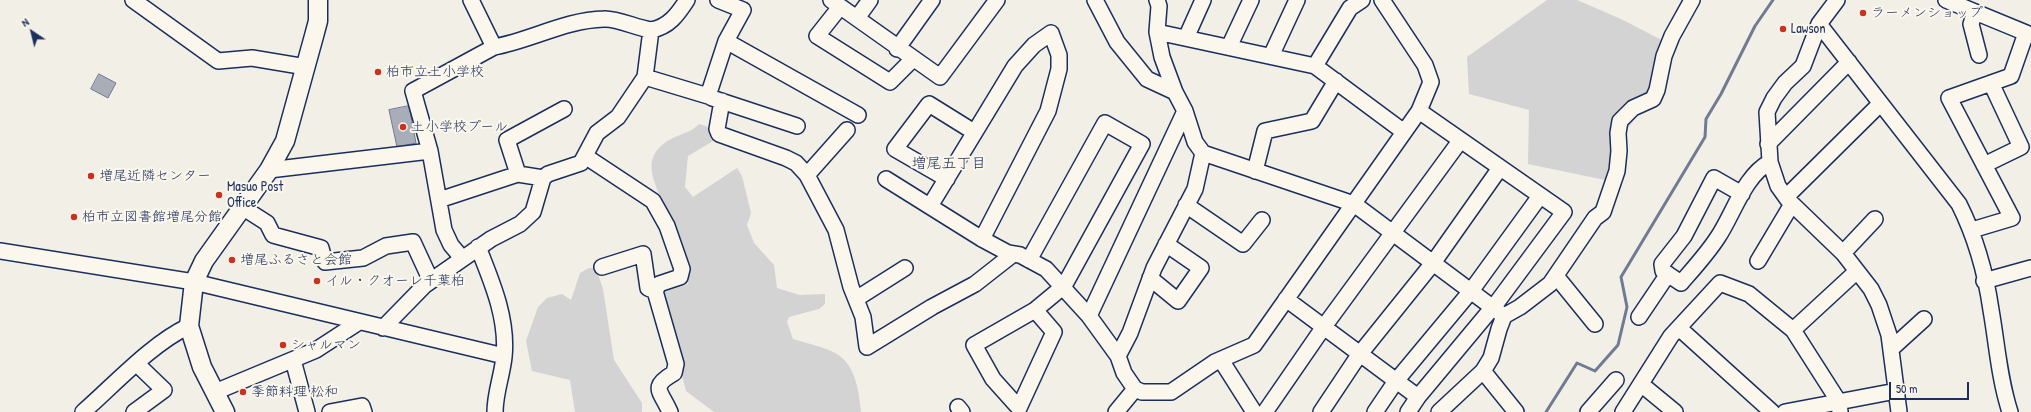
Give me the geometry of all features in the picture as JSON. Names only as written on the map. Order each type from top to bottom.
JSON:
[{"type":"main road","points":[[225,412],[202,367],[190,326],[194,282],[204,261],[269,170],[285,141],[318,21],[318,0]]},
{"type":"street","points":[[133,0],[218,61],[252,58],[306,67]]},
{"type":"street","points":[[471,0],[494,47]]},
{"type":"street","points":[[462,258],[451,245],[444,230],[430,151],[413,91],[494,47],[509,44],[575,22],[606,18],[651,30],[659,29],[671,21],[687,0]]},
{"type":"street","points":[[718,0],[743,10],[726,41],[715,99],[717,129],[720,134],[786,158],[796,163],[807,174],[836,230],[856,299],[863,317],[867,347],[932,307],[975,284],[1012,255]]},
{"type":"street","points":[[856,18],[870,0]]},
{"type":"street","points":[[897,49],[932,0]]},
{"type":"street","points":[[913,59],[890,82],[828,45],[817,36],[836,3],[897,49],[913,59],[940,77],[997,0]]},
{"type":"street","points":[[1095,0],[1117,42],[1147,79],[1175,92]]},
{"type":"street","points":[[1186,38],[1203,0]]},
{"type":"street","points":[[1229,47],[1251,0]]},
{"type":"street","points":[[1271,56],[1297,0]]},
{"type":"street","points":[[1315,66],[1350,8],[1362,0]]},
{"type":"street","points":[[886,179],[982,239],[1012,255],[1020,255],[1046,269],[1064,286],[1089,316],[1118,356],[1124,372],[1135,390],[1142,392],[1171,392],[1215,362],[1254,344],[1419,111],[1431,82],[1425,65],[1382,0]]},
{"type":"street","points":[[1499,312],[1520,307],[1544,288],[1556,276],[1595,218],[1603,212],[1617,171],[1619,151],[1618,126],[1627,112],[1653,99],[1657,90],[1664,56],[1672,36],[1692,0]]},
{"type":"street","points":[[1837,0],[1819,24],[1803,66],[1785,83],[1774,98],[1767,112],[1770,162],[1778,186],[1789,201],[1843,253],[1871,289],[1879,305],[1888,330],[1899,412]]},
{"type":"street","points":[[1946,0],[2029,34],[2010,76],[1949,98],[2012,218],[1972,230]]},
{"type":"street","points":[[1159,2],[1157,32],[1162,57],[1175,92],[1185,111],[1195,142],[1203,153],[1354,204],[1499,312]]},
{"type":"street","points":[[1976,12],[1970,24],[1979,55]]},
{"type":"street","points":[[1819,24],[1959,204],[1972,230],[1991,308],[2004,392],[2010,412]]},
{"type":"street","points":[[383,328],[431,281],[478,247],[520,224],[533,212],[543,178],[548,174],[581,163],[597,133],[618,117],[645,76],[651,30]]},
{"type":"street","points":[[1157,32],[1315,66],[1404,132]]},
{"type":"street","points":[[930,206],[1015,66],[1034,45],[1051,33],[1059,55],[1059,69],[1048,111],[982,239]]},
{"type":"street","points":[[726,41],[858,115]]},
{"type":"street","points":[[1768,144],[1849,62]]},
{"type":"street","points":[[645,76],[797,126]]},
{"type":"street","points":[[1255,171],[1265,131],[1312,121],[1336,81]]},
{"type":"street","points":[[1984,165],[2021,147],[1991,83]]},
{"type":"street","points":[[947,179],[895,149],[929,104],[974,132]]},
{"type":"street","points":[[1758,261],[1789,201],[1880,104]]},
{"type":"street","points":[[518,174],[507,140],[564,109]]},
{"type":"street","points":[[1089,316],[1185,111]]},
{"type":"street","points":[[1408,412],[1418,397],[1499,312],[1564,212],[1419,111]]},
{"type":"street","points":[[1030,260],[1105,123],[1142,144],[1064,286],[1035,310],[974,345],[993,379],[1019,408],[1054,332],[1035,310]]},
{"type":"street","points":[[807,174],[847,130]]},
{"type":"street","points":[[1265,412],[1323,328],[1460,141]]},
{"type":"street","points":[[269,170],[430,151]]},
{"type":"street","points":[[1118,356],[1130,333],[1150,278],[1186,204],[1195,189],[1203,153]]},
{"type":"street","points":[[585,156],[653,201],[661,215],[682,269],[680,277],[659,284],[655,291],[676,364],[674,372],[661,380],[659,384],[659,388],[670,412]]},
{"type":"street","points":[[1742,194],[1714,178],[1684,236],[1662,264],[1663,271],[1681,283],[1719,237],[1742,194],[1760,167],[1770,162]]},
{"type":"street","points":[[1321,412],[1360,355],[1433,263],[1500,168]]},
{"type":"street","points":[[439,200],[518,174],[543,178]]},
{"type":"street","points":[[1375,412],[1396,381],[1471,291],[1540,196]]},
{"type":"street","points":[[1186,204],[1243,244],[1262,220]]},
{"type":"street","points":[[242,208],[267,223],[273,235],[322,248],[325,262],[363,258],[386,246],[413,242],[431,281]]},
{"type":"street","points":[[1843,253],[1875,219]]},
{"type":"street","points":[[1150,278],[1178,301],[1201,268],[1166,244]]},
{"type":"street","points":[[478,247],[493,287],[502,317],[504,356],[495,404],[495,412]]},
{"type":"street","points":[[0,251],[194,282],[504,356]]},
{"type":"street","points":[[602,267],[644,254],[648,288],[655,291]]},
{"type":"street","points":[[856,299],[905,268]]},
{"type":"street","points":[[1984,281],[2031,268]]},
{"type":"street","points":[[1793,330],[1857,271]]},
{"type":"street","points":[[1639,317],[1668,274]]},
{"type":"street","points":[[1556,276],[1595,324]]},
{"type":"street","points":[[1623,412],[1671,336],[1720,283],[1748,294],[1793,330],[1840,407]]},
{"type":"street","points":[[1286,299],[1323,328],[1418,397]]},
{"type":"street","points":[[1446,410],[1483,371],[1491,358],[1499,329],[1499,312]]},
{"type":"street","points":[[1891,349],[1924,319]]},
{"type":"street","points":[[215,392],[316,350],[359,322]]},
{"type":"street","points":[[83,412],[137,364],[175,333],[190,326]]},
{"type":"street","points":[[1679,328],[1772,412]]},
{"type":"street","points":[[292,360],[307,412]]},
{"type":"street","points":[[1221,360],[1254,412]]},
{"type":"street","points":[[134,412],[164,390],[137,364]]},
{"type":"street","points":[[1483,371],[1516,412]]},
{"type":"street","points":[[1588,412],[1616,380]]},
{"type":"street","points":[[1641,384],[1675,412]]},
{"type":"street","points":[[1116,412],[1135,390]]},
{"type":"street","points":[[1785,412],[1840,407],[1896,391]]},
{"type":"street","points":[[330,412],[362,406],[364,412]]},
{"type":"shaded area","points":[[1547,0],[1577,0],[1621,19],[1677,48],[1662,84],[1615,145],[1605,180],[1528,164],[1529,110],[1469,94],[1467,57]]},
{"type":"shaded area","points":[[99,74],[116,83],[108,98],[91,89]]},
{"type":"shaded area","name":"土小学校プール","points":[[409,106],[416,143],[397,147],[389,110]]},
{"type":"shaded area","points":[[699,124],[706,126],[718,138],[688,156],[685,187],[693,197],[737,168],[742,176],[751,213],[747,225],[754,243],[774,265],[777,288],[800,295],[825,294],[825,304],[819,309],[789,317],[787,322],[793,339],[827,349],[843,359],[852,372],[858,388],[861,412],[714,412],[686,391],[661,293],[688,284],[685,259],[679,235],[656,187],[652,164],[654,155],[664,143],[689,131]]},
{"type":"shaded area","points":[[589,268],[596,268],[603,289],[614,360],[642,403],[642,412],[575,412],[570,380],[532,371],[526,341],[538,307],[547,298],[562,294],[571,300],[580,273]]},
{"type":"waterway","points":[[1546,412],[1577,363],[1595,371],[1618,345],[1627,307],[1621,277],[1705,137],[1706,119],[1721,94],[1755,26],[1773,0]]},
{"type":"place","name":"ラーメンショップ","points":[[1863,13]]},
{"type":"place","name":"Lawson","points":[[1783,29]]},
{"type":"place","name":"柏市立土小学校","points":[[378,72]]},
{"type":"place","name":"土小学校プール","points":[[403,127]]},
{"type":"place","name":"増尾近隣センター","points":[[91,176]]},
{"type":"place","name":"Masuo Post Office","points":[[219,195]]},
{"type":"place","name":"柏市立図書館増尾分館","points":[[74,217]]},
{"type":"place","name":"増尾ふるさと会館","points":[[232,260]]},
{"type":"place","name":"イル・クオーレ千葉柏","points":[[317,281]]},
{"type":"place","name":"シャルマン","points":[[283,345]]},
{"type":"place","name":"季節料理 松和","points":[[243,392]]},
{"type":"district","name":"増尾五丁目","points":[[949,164]]}]
